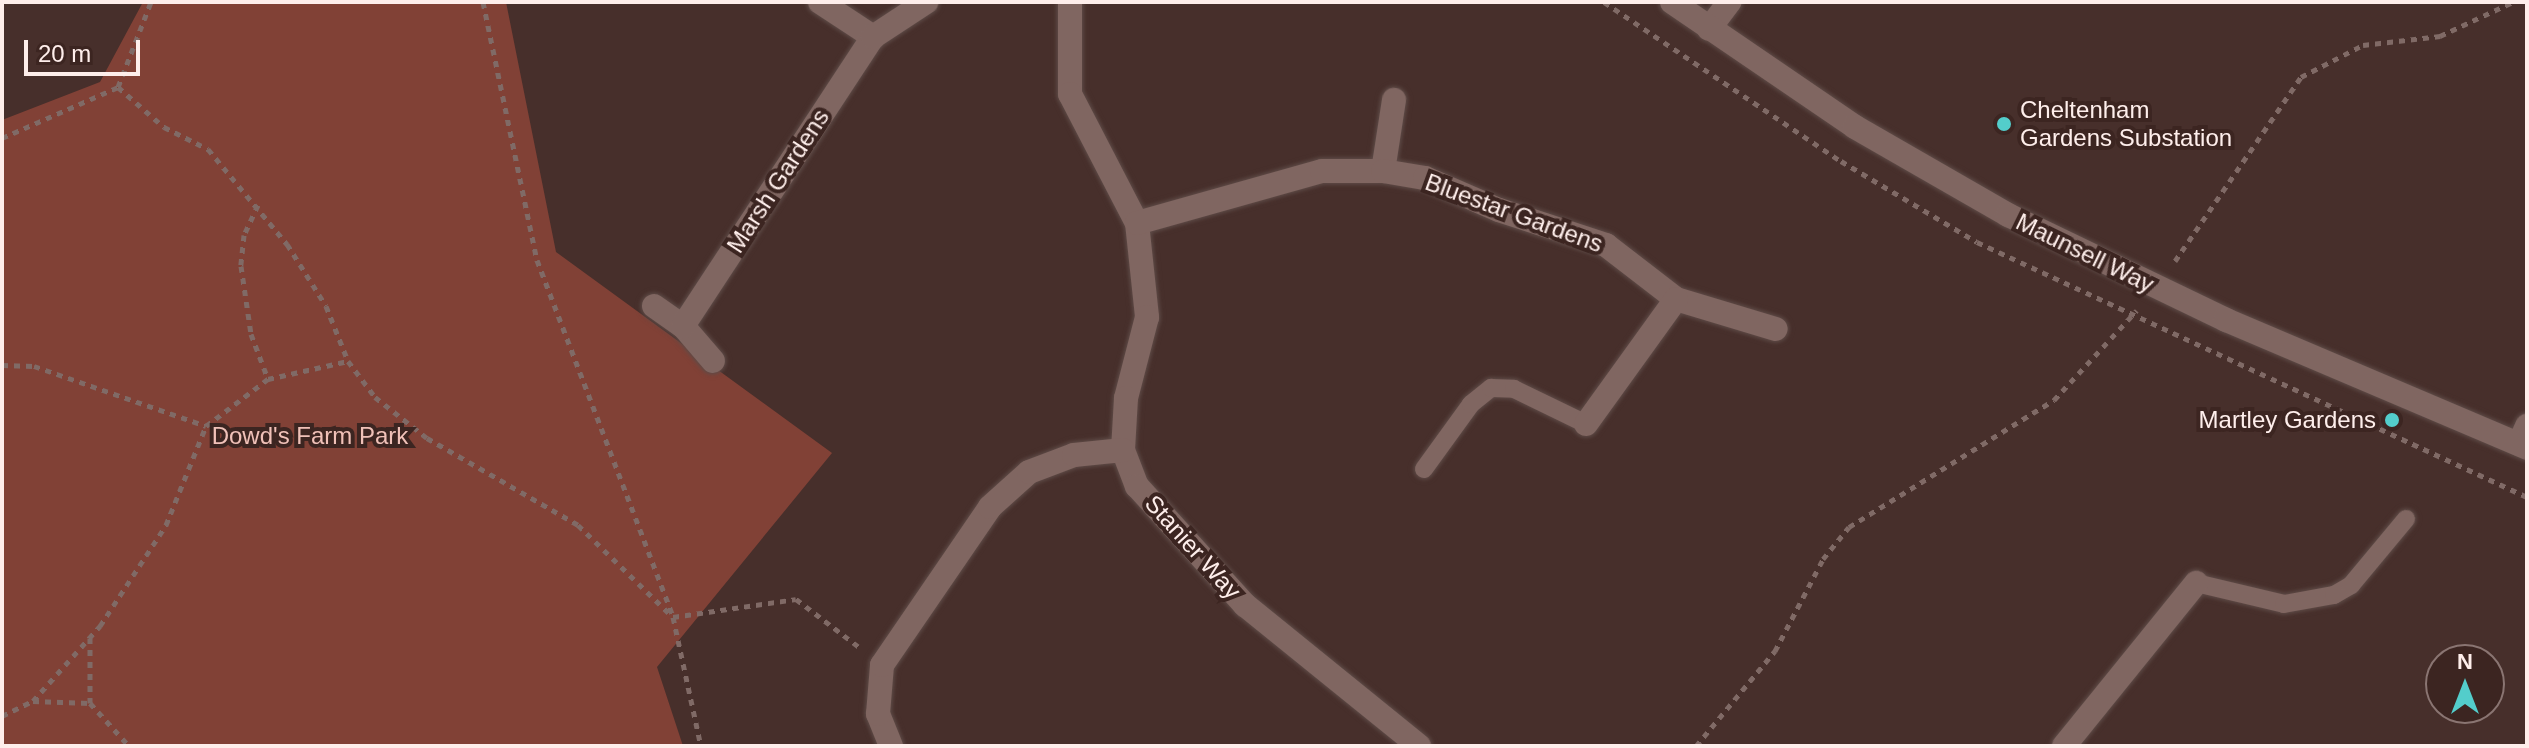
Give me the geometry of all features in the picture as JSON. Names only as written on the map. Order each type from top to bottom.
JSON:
[{"type":"street","points":[[820,2],[873,37]]},
{"type":"street","name":"Marsh Gardens","points":[[683,326],[873,37],[926,2]]},
{"type":"street","name":"Stanier Way","points":[[1070,2],[1070,94],[1137,223],[1147,317],[1126,398],[1123,450],[1137,486],[1245,605],[1419,746]]},
{"type":"street","name":"Maunsell Way","points":[[1672,2],[1855,127],[2008,215],[2155,288],[2524,439]]},
{"type":"street","points":[[1709,29],[1729,2]]},
{"type":"street","points":[[1383,171],[1394,100]]},
{"type":"street","name":"Bluestar Gardens","points":[[1137,223],[1322,171],[1383,171],[1425,178],[1499,210],[1606,245],[1676,299],[1776,329]]},
{"type":"street","points":[[1586,424],[1676,299]]},
{"type":"street","points":[[654,306],[683,326],[713,361]]},
{"type":"street","points":[[891,746],[878,714],[882,665],[990,507],[1029,472],[1074,455],[1123,450]]},
{"type":"street","points":[[2064,746],[2196,583]]},
{"type":"lane","points":[[1424,469],[1471,404],[1491,388],[1514,389],[1586,424]]},
{"type":"lane","points":[[2196,583],[2284,604],[2334,595],[2351,585],[2406,519]]},
{"type":"path","points":[[2,138],[118,87],[151,2]]},
{"type":"path","points":[[483,2],[537,260],[673,617],[701,746]]},
{"type":"path","points":[[1696,746],[1775,651],[1823,559],[1849,527],[2054,400],[2155,288],[2301,77],[2363,45],[2440,36],[2513,2]]},
{"type":"path","points":[[118,87],[164,127],[208,149],[258,205],[326,306],[348,361],[375,397],[427,438],[578,525],[673,617]]},
{"type":"path","points":[[258,205],[244,235],[241,266],[251,334],[268,379]]},
{"type":"path","points":[[2,716],[33,701],[90,637],[166,525],[206,426],[268,379],[348,361]]},
{"type":"path","points":[[2,365],[34,366],[206,426]]},
{"type":"path","points":[[673,617],[796,599],[882,665]]},
{"type":"path","points":[[90,637],[90,703],[129,746]]},
{"type":"path","points":[[33,701],[90,703]]},
{"type":"path","points":[[254,746],[262,746]]},
{"type":"green space","name":"Dowd's Farm Park","points":[[143,2],[506,2],[556,252],[832,453],[657,667],[683,746],[2,746],[2,120],[100,82]]},
{"type":"place","name":"Cheltenham Gardens Substation","points":[[2004,124]]},
{"type":"place","name":"Martley Gardens","points":[[2392,420]]}]
